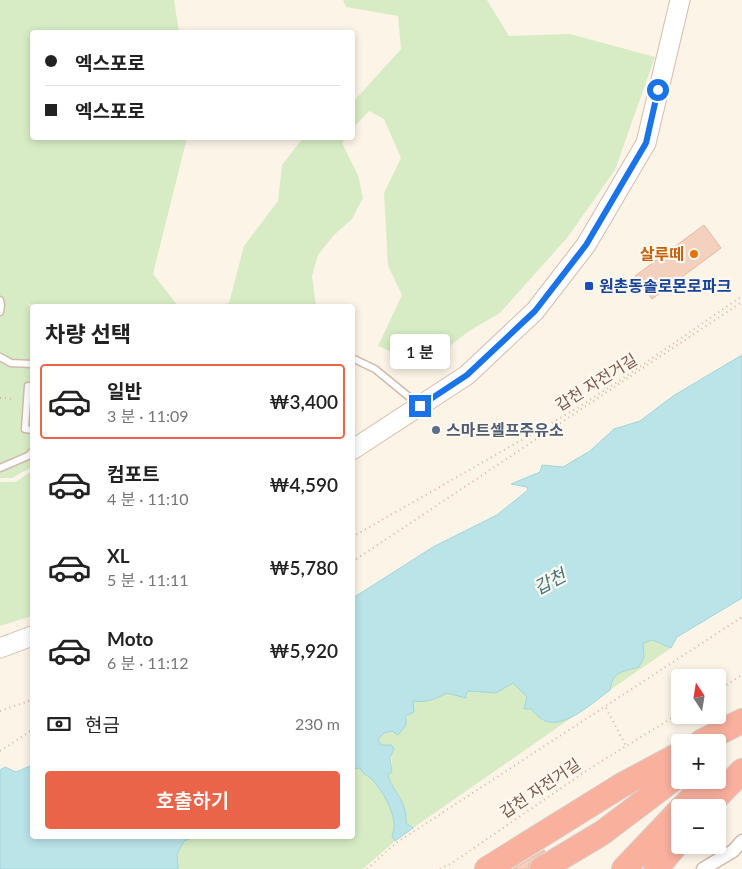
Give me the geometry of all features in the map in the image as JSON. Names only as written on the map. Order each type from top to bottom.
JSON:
[{"type":"highway","points":[[717,734],[742,721]]},
{"type":"highway","points":[[726,744],[742,734]]},
{"type":"highway","points":[[726,768],[742,757]]},
{"type":"highway","points":[[487,869],[622,785],[671,759]]},
{"type":"highway","points":[[714,799],[742,771]]},
{"type":"highway","points":[[542,869],[602,833],[671,781]]},
{"type":"highway","points":[[690,799],[700,789]]},
{"type":"highway","points":[[624,869],[671,820]]},
{"type":"highway","points":[[656,869],[671,851]]},
{"type":"main road","points":[[355,448],[467,375],[535,311],[586,245],[646,143],[680,0]]},
{"type":"main road","points":[[0,648],[30,637]]},
{"type":"street","points":[[703,869],[733,851],[742,841]]},
{"type":"lane","points":[[0,300],[2,305],[0,312]]},
{"type":"lane","points":[[0,357],[11,363],[30,364]]},
{"type":"lane","points":[[355,359],[375,369],[420,406]]},
{"type":"lane","points":[[30,386],[28,386],[25,429],[30,430]]},
{"type":"lane","points":[[0,468],[30,454]]},
{"type":"path","name":"갑천 자전거길","points":[[355,535],[576,409],[742,296]]},
{"type":"path","points":[[355,560],[742,302]]},
{"type":"path","points":[[0,398],[14,399]]},
{"type":"path","points":[[367,869],[396,844],[742,617]]},
{"type":"path","points":[[726,685],[742,675]]},
{"type":"path","points":[[0,711],[30,701]]},
{"type":"path","points":[[606,708],[626,746]]},
{"type":"path","name":"갑천 자전거길","points":[[440,869],[452,863],[671,718]]},
{"type":"path","points":[[0,751],[30,731]]},
{"type":"green space","points":[[0,0],[174,0],[179,30],[30,30],[30,140],[186,140],[153,274],[176,304],[26,303],[30,306],[30,468],[12,478],[0,478]]},
{"type":"green space","points":[[343,0],[487,0],[509,36],[570,34],[655,57],[615,170],[567,238],[500,313],[469,331],[424,366],[378,346],[402,295],[388,266],[384,193],[401,158],[384,119],[369,111],[355,126],[355,100],[401,49],[398,16],[346,7]]},
{"type":"green space","points":[[301,140],[344,140],[342,143],[358,175],[363,198],[352,219],[333,236],[318,255],[312,276],[316,304],[225,304],[229,303],[244,246],[278,201],[282,165]]},
{"type":"green space","points":[[30,472],[30,617],[0,626],[0,482],[15,482]]},
{"type":"green space","points":[[653,640],[671,648],[610,690],[616,676],[624,671],[639,667],[644,657],[643,643]]},
{"type":"green space","points":[[513,683],[527,697],[531,708],[543,721],[552,723],[574,716],[413,828],[406,823],[404,807],[388,774],[392,772],[391,745],[381,745],[378,739],[384,733],[393,731],[398,735],[413,706],[413,700],[436,699],[447,692],[466,697],[469,691],[496,693]]},
{"type":"green space","points":[[355,768],[360,768],[374,782],[384,796],[393,818],[394,828],[392,836],[395,841],[363,869],[178,869],[177,854],[184,841],[189,839],[355,839]]},
{"type":"water","name":"갑천","points":[[742,355],[742,598],[677,637],[671,648],[653,640],[643,643],[644,657],[639,667],[619,673],[613,679],[610,690],[579,713],[561,721],[545,721],[531,709],[524,709],[527,697],[513,683],[496,693],[469,691],[466,694],[466,698],[447,693],[431,700],[413,701],[414,712],[406,716],[406,725],[398,735],[392,731],[384,733],[378,739],[381,745],[391,745],[394,748],[390,758],[392,772],[388,775],[404,807],[406,823],[413,828],[395,841],[392,836],[393,818],[384,796],[374,782],[360,768],[355,769],[355,597],[433,547],[497,515],[528,490],[527,487],[511,484],[540,472],[542,465],[563,467],[590,451],[614,429],[640,421],[673,396]]},
{"type":"water","points":[[30,766],[30,839],[189,839],[184,841],[177,854],[178,869],[0,869],[0,770],[5,767],[16,772]]},
{"type":"building","points":[[704,225],[721,248],[652,299],[635,276]]},
{"type":"building","points":[[544,850],[530,862],[528,869],[513,869]]},
{"type":"place","name":"살루떼","points":[[694,254]]},
{"type":"place","name":"원촌동솔로몬로파크","points":[[589,286]]},
{"type":"place","name":"스마트셀프주유소","points":[[436,430]]},
{"type":"route","points":[[420,406],[467,375],[535,311],[586,245],[646,143],[658,90]]}]
